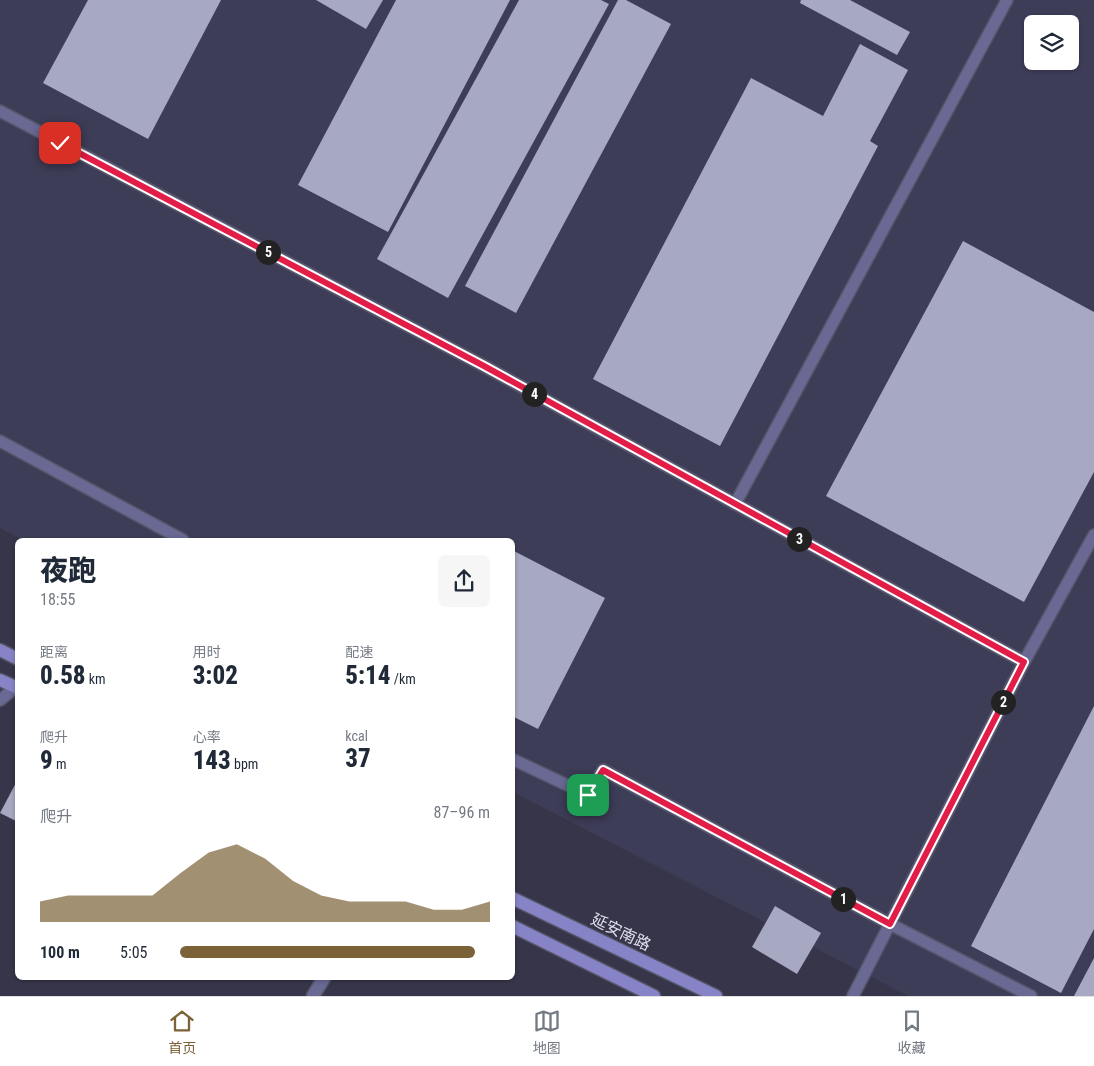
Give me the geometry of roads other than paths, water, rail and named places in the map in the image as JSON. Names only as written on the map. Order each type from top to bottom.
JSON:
[{"type":"main road","points":[[0,650],[15,658]]},
{"type":"main road","points":[[0,680],[15,687]]},
{"type":"main road","name":"延安南路","points":[[515,899],[716,996]]},
{"type":"main road","points":[[515,927],[654,996]]},
{"type":"street","points":[[314,996],[323,980]]},
{"type":"lane","points":[[735,504],[1007,0]]},
{"type":"lane","points":[[0,111],[484,366],[1024,662]]},
{"type":"lane","points":[[0,441],[179,538]]},
{"type":"lane","points":[[853,996],[1024,662],[1094,535]]},
{"type":"lane","points":[[0,700],[15,689]]},
{"type":"lane","points":[[515,761],[588,795],[603,770],[890,924],[1031,996]]}]
